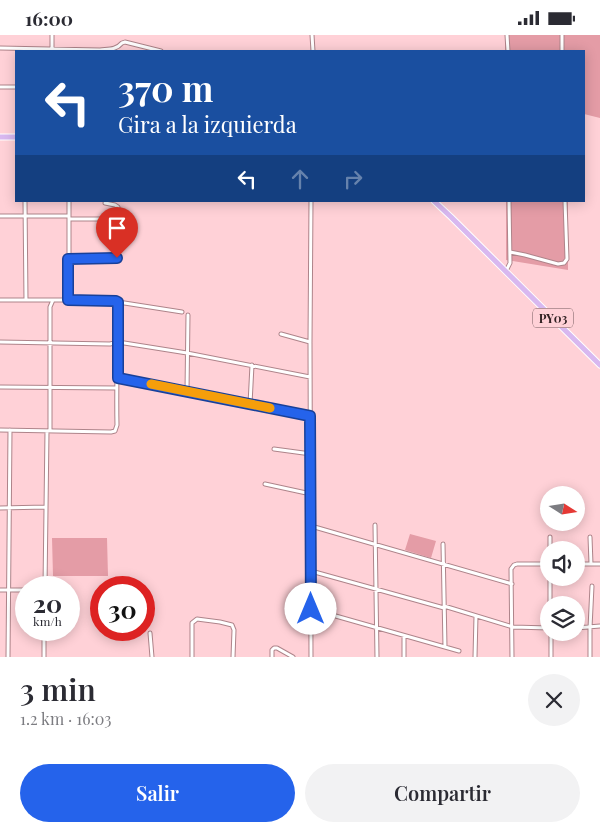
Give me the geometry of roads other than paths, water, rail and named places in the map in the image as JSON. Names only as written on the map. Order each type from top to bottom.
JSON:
[{"type":"highway","points":[[0,137],[15,137]]},
{"type":"highway","name":"PY03","points":[[435,202],[600,365]]},
{"type":"street","points":[[52,35],[52,50]]},
{"type":"street","points":[[312,35],[313,50]]},
{"type":"street","points":[[507,35],[508,50]]},
{"type":"street","points":[[562,35],[562,50]]},
{"type":"street","points":[[0,48],[52,50],[108,49],[117,48],[125,42],[158,50]]},
{"type":"street","points":[[0,87],[15,87]]},
{"type":"street","points":[[25,202],[26,300]]},
{"type":"street","points":[[68,300],[69,202]]},
{"type":"street","points":[[311,202],[311,657]]},
{"type":"street","points":[[506,271],[510,264],[509,202]]},
{"type":"street","points":[[510,252],[564,263],[567,259],[565,202]]},
{"type":"street","points":[[68,259],[117,258],[118,206],[105,203]]},
{"type":"street","points":[[0,216],[118,219]]},
{"type":"street","points":[[0,300],[116,301],[182,312]]},
{"type":"street","points":[[44,576],[50,387],[50,307],[53,300]]},
{"type":"street","points":[[0,430],[115,431],[117,425],[118,302]]},
{"type":"street","points":[[187,391],[188,315]]},
{"type":"street","points":[[281,334],[310,342]]},
{"type":"street","points":[[0,342],[110,344],[118,342],[187,353],[310,377]]},
{"type":"street","points":[[250,404],[252,365]]},
{"type":"street","points":[[118,378],[310,416]]},
{"type":"street","points":[[0,387],[116,388]]},
{"type":"street","points":[[8,657],[10,430]]},
{"type":"street","points":[[274,449],[311,454]]},
{"type":"street","points":[[265,484],[311,494]]},
{"type":"street","points":[[0,508],[46,507]]},
{"type":"street","points":[[375,525],[376,657]]},
{"type":"street","points":[[311,526],[512,585]]},
{"type":"street","points":[[590,537],[591,564]]},
{"type":"street","points":[[443,544],[444,647]]},
{"type":"street","points":[[512,657],[511,569],[518,563],[540,564]]},
{"type":"street","points":[[585,564],[600,564]]},
{"type":"street","points":[[311,571],[512,627],[540,628]]},
{"type":"street","points":[[590,657],[592,586]]},
{"type":"street","points":[[0,590],[15,590]]},
{"type":"street","points":[[311,609],[459,651]]},
{"type":"street","points":[[475,657],[476,616]]},
{"type":"street","points":[[192,657],[192,623],[197,619],[232,625],[234,630],[233,657]]},
{"type":"street","points":[[585,628],[600,626]]},
{"type":"street","points":[[404,636],[404,657]]},
{"type":"street","points":[[44,641],[44,657]]},
{"type":"street","points":[[151,641],[152,657]]},
{"type":"street","points":[[551,641],[551,657]]},
{"type":"street","points":[[272,657],[272,650],[274,648],[293,657]]}]
